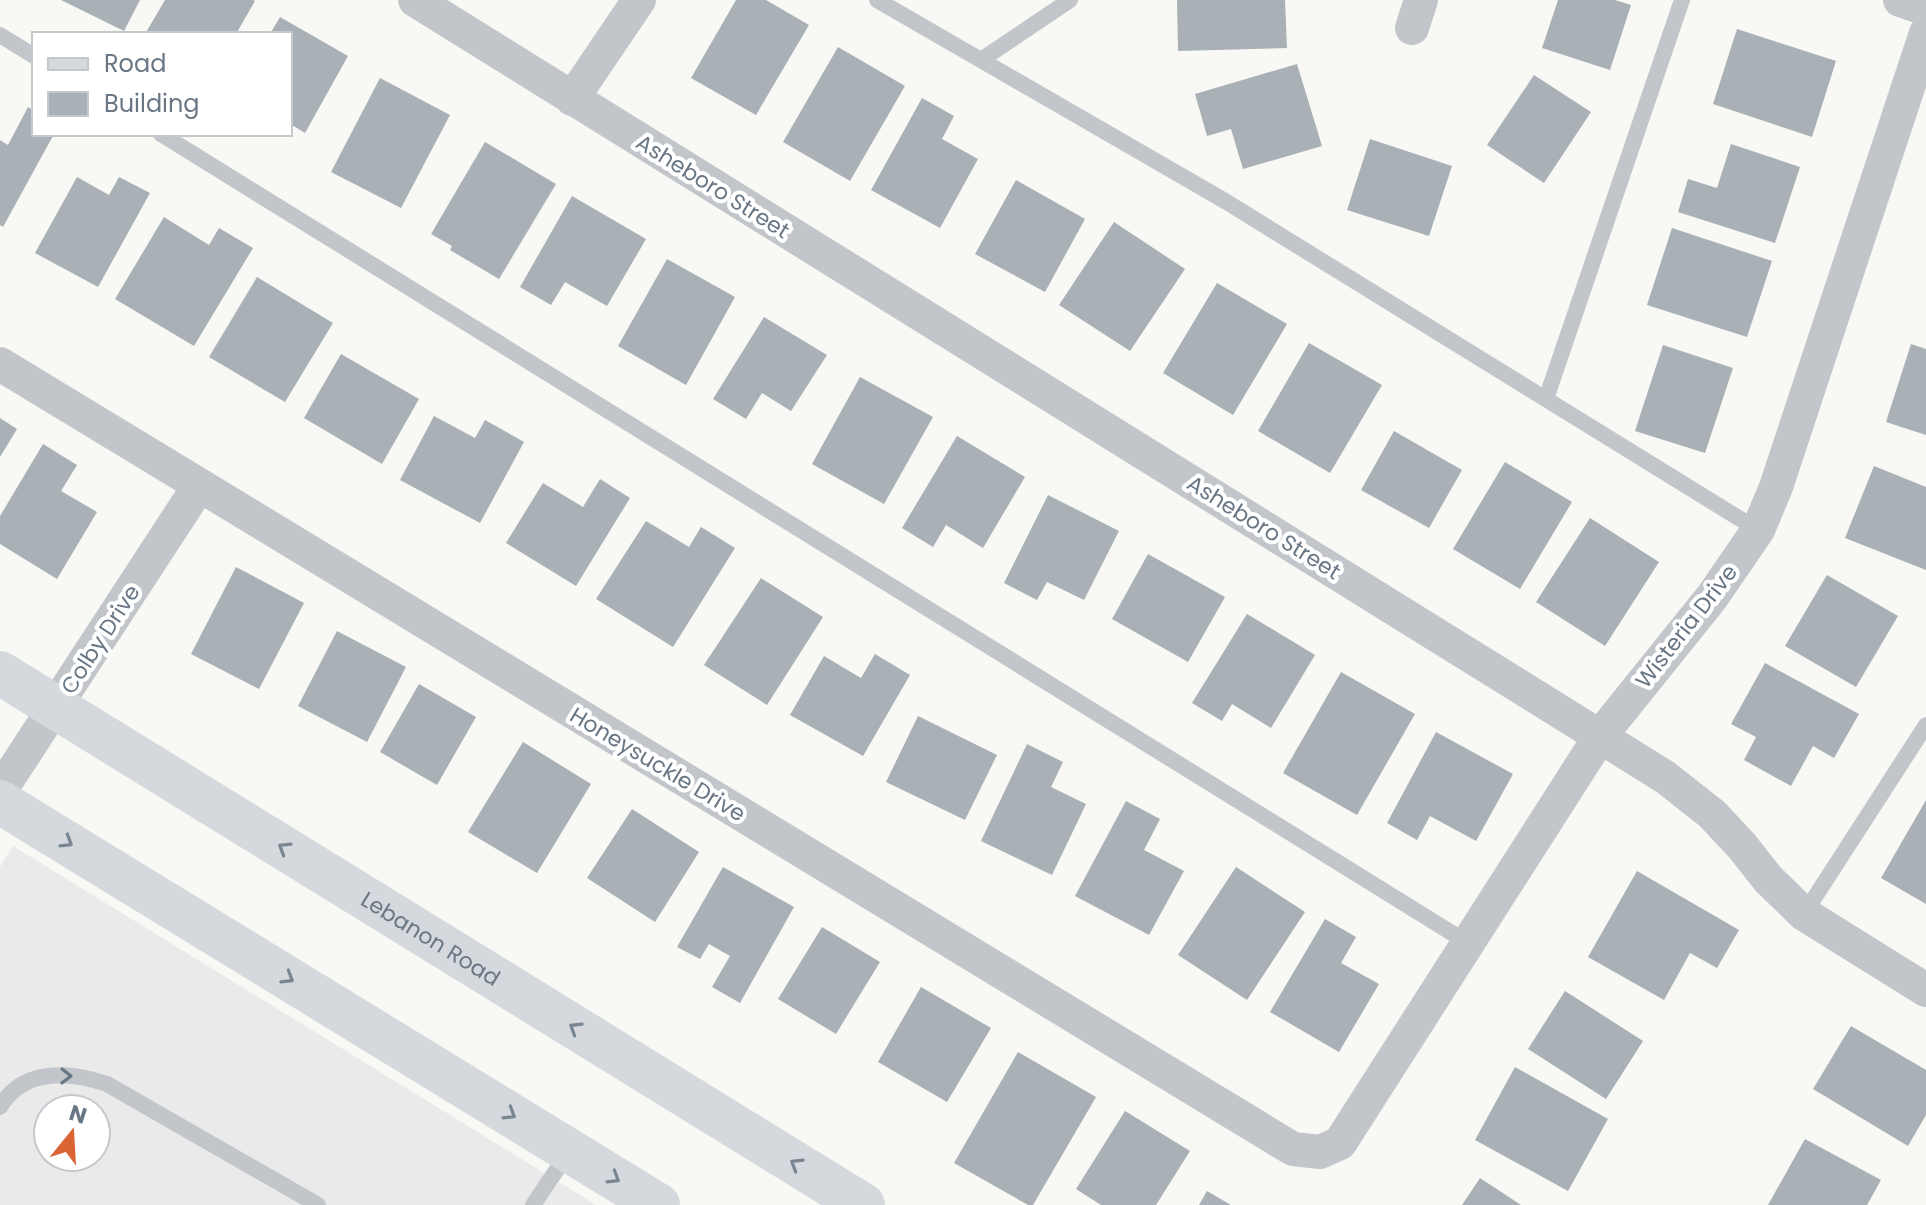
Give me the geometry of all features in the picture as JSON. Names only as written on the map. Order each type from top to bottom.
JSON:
[{"type":"main road","name":"Lebanon Road","points":[[0,673],[863,1205]]},
{"type":"main road","points":[[0,802],[658,1205]]},
{"type":"street","name":"Asheboro Street","points":[[415,0],[1601,735],[1665,777],[1712,814],[1768,879],[1804,914],[1926,990]]},
{"type":"street","points":[[572,99],[639,0]]},
{"type":"street","points":[[1900,0],[1926,9]]},
{"type":"street","name":"Wisteria Drive","points":[[1320,1152],[1340,1143],[1601,735],[1712,597],[1758,530],[1781,472],[1926,33]]},
{"type":"street","name":"Honeysuckle Drive","points":[[0,364],[1293,1149],[1320,1152]]},
{"type":"street","name":"Colby Drive","points":[[0,791],[199,486]]},
{"type":"lane","points":[[877,0],[1225,201],[1758,530]]},
{"type":"lane","points":[[981,60],[1070,0]]},
{"type":"lane","points":[[1546,399],[1682,0]]},
{"type":"lane","points":[[0,35],[32,55]]},
{"type":"lane","points":[[164,136],[1468,943]]},
{"type":"lane","points":[[1804,914],[1926,725]]},
{"type":"lane","points":[[0,1107],[11,1090],[29,1081],[52,1075],[89,1078],[107,1084],[318,1205]]},
{"type":"lane","points":[[533,1205],[570,1151]]},
{"type":"shaded area","points":[[13,846],[596,1205],[0,1205],[0,867]]},
{"type":"building","points":[[61,0],[140,0],[124,31]]},
{"type":"building","points":[[165,0],[255,1],[237,32],[146,32]]},
{"type":"building","points":[[736,0],[766,0],[809,25],[756,115],[691,78]]},
{"type":"building","points":[[1177,0],[1285,0],[1287,48],[1178,51]]},
{"type":"building","points":[[1558,0],[1615,0],[1631,5],[1610,70],[1542,48]]},
{"type":"building","points":[[280,17],[348,56],[305,133],[292,125],[292,32],[271,32]]},
{"type":"building","points":[[1737,29],[1836,61],[1812,137],[1713,104]]},
{"type":"building","points":[[838,47],[905,86],[850,181],[783,142]]},
{"type":"building","points":[[1297,64],[1322,146],[1243,169],[1231,129],[1207,136],[1195,94]]},
{"type":"building","points":[[1534,75],[1591,112],[1544,183],[1487,145]]},
{"type":"building","points":[[380,78],[450,115],[401,208],[331,172]]},
{"type":"building","points":[[922,98],[954,116],[942,139],[978,159],[940,228],[871,190]]},
{"type":"building","points":[[28,107],[32,110],[32,136],[53,136],[3,227],[0,225],[0,140],[8,145]]},
{"type":"building","points":[[1370,139],[1452,166],[1429,236],[1347,210]]},
{"type":"building","points":[[485,142],[556,184],[499,279],[450,250],[452,246],[431,234]]},
{"type":"building","points":[[1731,144],[1800,167],[1775,243],[1678,212],[1688,179],[1717,188]]},
{"type":"building","points":[[77,177],[109,195],[119,177],[150,193],[98,287],[35,253]]},
{"type":"building","points":[[1016,180],[1085,219],[1045,292],[975,254]]},
{"type":"building","points":[[572,196],[646,239],[607,306],[565,282],[551,305],[520,287]]},
{"type":"building","points":[[164,217],[209,245],[219,228],[253,248],[194,346],[115,299]]},
{"type":"building","points":[[1114,222],[1185,269],[1130,351],[1059,305]]},
{"type":"building","points":[[1672,228],[1772,261],[1747,337],[1647,305]]},
{"type":"building","points":[[667,259],[735,297],[686,385],[618,346]]},
{"type":"building","points":[[257,277],[333,323],[285,402],[209,357]]},
{"type":"building","points":[[1217,283],[1287,324],[1233,415],[1163,373]]},
{"type":"building","points":[[764,317],[827,355],[791,411],[762,393],[746,419],[713,399]]},
{"type":"building","points":[[1309,343],[1382,385],[1330,473],[1258,431]]},
{"type":"building","points":[[1911,344],[1926,349],[1926,435],[1886,422]]},
{"type":"building","points":[[1663,345],[1733,368],[1705,453],[1635,431]]},
{"type":"building","points":[[341,354],[419,399],[382,464],[304,418]]},
{"type":"building","points":[[860,377],[933,417],[884,504],[812,464]]},
{"type":"building","points":[[434,416],[475,438],[485,420],[524,442],[480,523],[400,480]]},
{"type":"building","points":[[0,418],[17,429],[0,457]]},
{"type":"building","points":[[1394,431],[1462,470],[1429,528],[1361,490]]},
{"type":"building","points":[[957,436],[1025,477],[983,548],[946,525],[933,547],[902,528]]},
{"type":"building","points":[[43,444],[77,465],[61,491],[97,512],[57,579],[0,544],[0,516]]},
{"type":"building","points":[[1505,462],[1572,502],[1520,589],[1453,549]]},
{"type":"building","points":[[1874,466],[1926,487],[1926,570],[1845,538]]},
{"type":"building","points":[[600,479],[630,498],[576,586],[506,543],[543,483],[583,507]]},
{"type":"building","points":[[1048,495],[1119,531],[1084,600],[1047,582],[1037,600],[1004,583]]},
{"type":"building","points":[[1590,518],[1659,562],[1605,646],[1536,602]]},
{"type":"building","points":[[646,521],[689,547],[701,527],[735,548],[673,647],[596,599]]},
{"type":"building","points":[[1148,554],[1225,597],[1188,662],[1112,619]]},
{"type":"building","points":[[236,567],[304,603],[259,689],[191,654]]},
{"type":"building","points":[[1827,575],[1898,616],[1856,687],[1785,646]]},
{"type":"building","points":[[761,578],[823,617],[767,705],[704,665]]},
{"type":"building","points":[[1247,614],[1315,655],[1271,728],[1232,704],[1222,721],[1192,703]]},
{"type":"building","points":[[337,631],[406,667],[367,742],[298,706]]},
{"type":"building","points":[[875,654],[910,675],[863,756],[790,715],[824,656],[861,678]]},
{"type":"building","points":[[1765,663],[1859,714],[1834,758],[1813,746],[1791,786],[1744,760],[1756,737],[1731,724]]},
{"type":"building","points":[[1341,672],[1415,714],[1357,815],[1283,773]]},
{"type":"building","points":[[419,684],[476,717],[437,785],[380,752]]},
{"type":"building","points":[[918,716],[997,755],[965,820],[886,782]]},
{"type":"building","points":[[1436,732],[1513,774],[1476,841],[1430,816],[1417,840],[1387,823]]},
{"type":"building","points":[[523,742],[591,784],[537,873],[468,832]]},
{"type":"building","points":[[1027,744],[1063,762],[1051,787],[1086,804],[1052,875],[981,841]]},
{"type":"building","points":[[1926,800],[1926,904],[1881,878]]},
{"type":"building","points":[[1126,801],[1160,819],[1144,850],[1184,871],[1149,935],[1075,896]]},
{"type":"building","points":[[632,809],[699,852],[655,922],[587,878]]},
{"type":"building","points":[[723,867],[794,907],[740,1003],[712,987],[730,956],[709,944],[700,959],[677,947]]},
{"type":"building","points":[[1236,867],[1305,912],[1247,1000],[1178,955]]},
{"type":"building","points":[[1637,871],[1739,930],[1717,968],[1690,953],[1664,1000],[1588,957]]},
{"type":"building","points":[[1325,919],[1356,937],[1341,963],[1379,984],[1339,1052],[1270,1012]]},
{"type":"building","points":[[822,927],[880,962],[836,1034],[778,999]]},
{"type":"building","points":[[921,987],[991,1028],[947,1102],[878,1062]]},
{"type":"building","points":[[1565,991],[1643,1041],[1606,1099],[1528,1049]]},
{"type":"building","points":[[1851,1026],[1926,1070],[1926,1115],[1908,1146],[1813,1089]]},
{"type":"building","points":[[1018,1052],[1096,1097],[1033,1205],[954,1163]]},
{"type":"building","points":[[1515,1067],[1608,1119],[1568,1191],[1475,1140]]},
{"type":"building","points":[[1125,1111],[1190,1151],[1156,1205],[1101,1205],[1076,1189]]},
{"type":"building","points":[[1805,1139],[1881,1180],[1867,1205],[1768,1205]]},
{"type":"building","points":[[1480,1178],[1521,1205],[1462,1205]]},
{"type":"building","points":[[1207,1191],[1231,1205],[1199,1205]]}]
